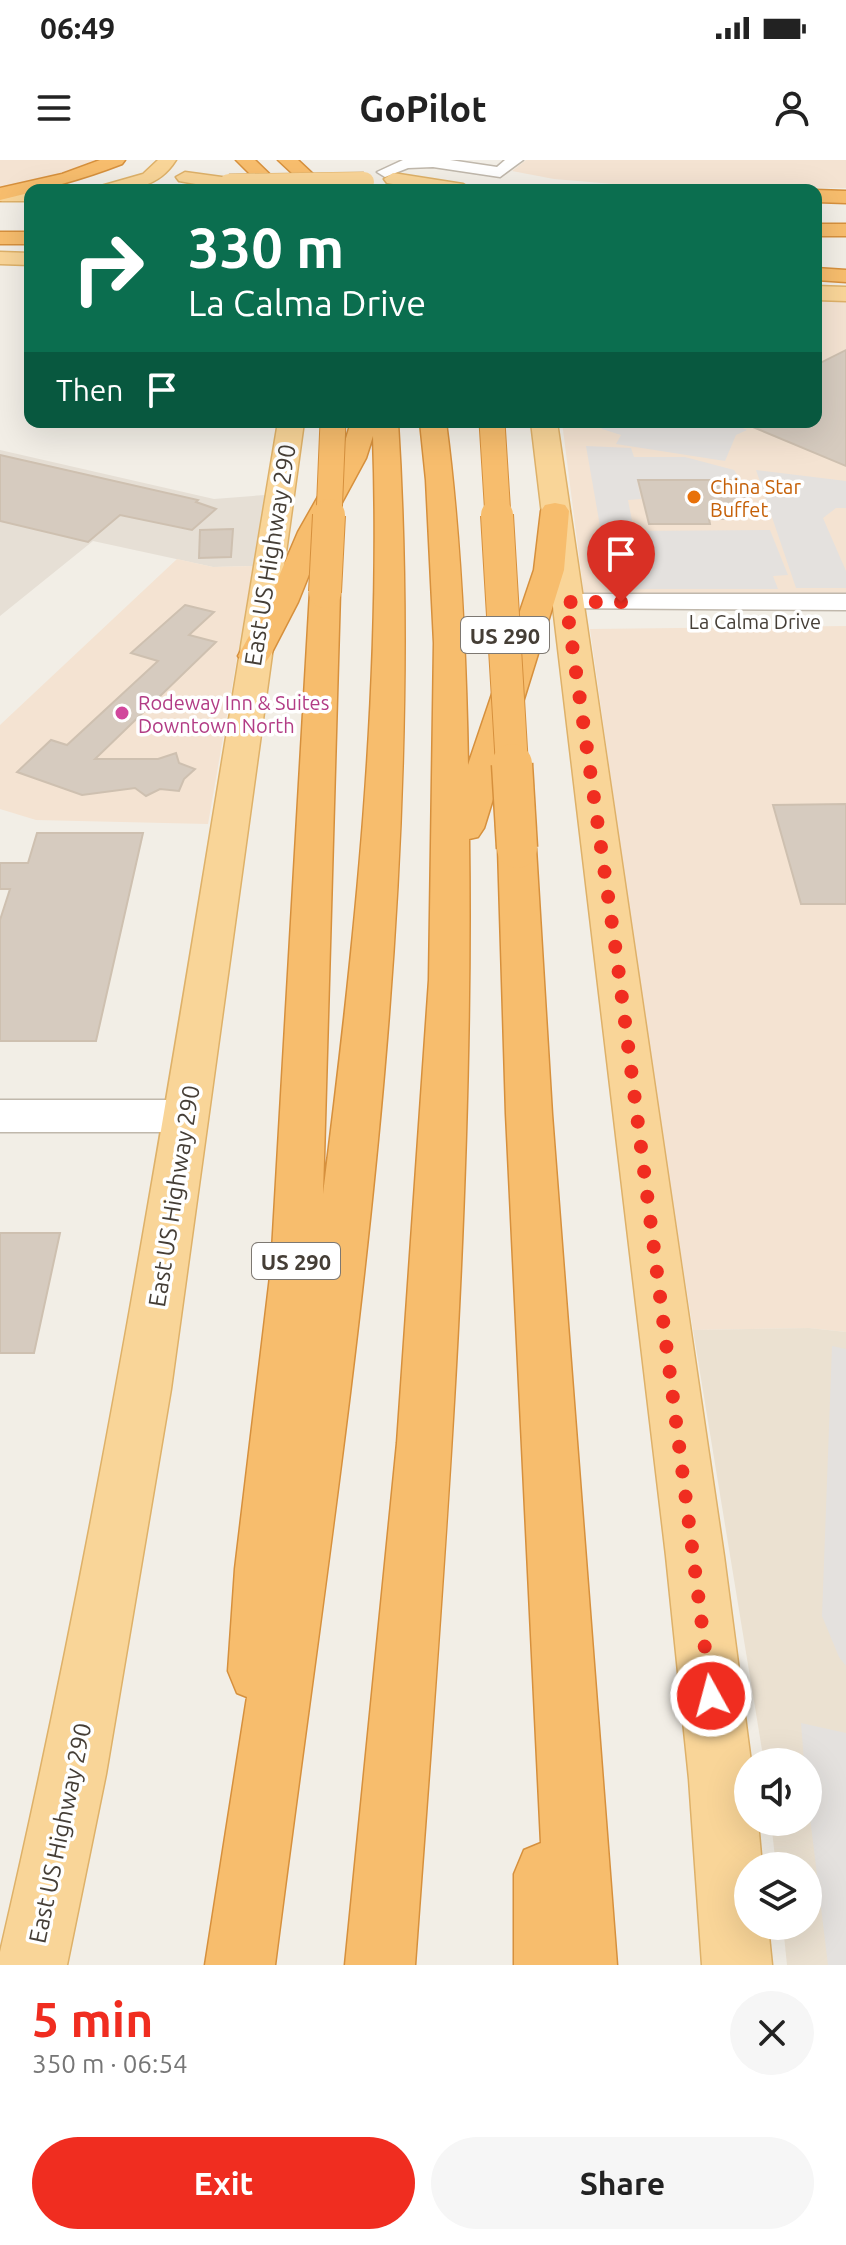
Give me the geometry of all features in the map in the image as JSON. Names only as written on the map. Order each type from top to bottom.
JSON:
[{"type":"highway","points":[[44,184],[116,160]]},
{"type":"highway","points":[[287,160],[314,184]]},
{"type":"highway","points":[[252,166],[271,184]]},
{"type":"highway","points":[[328,166],[339,184]]},
{"type":"highway","points":[[0,195],[24,189]]},
{"type":"highway","points":[[822,195],[846,196]]},
{"type":"highway","points":[[0,206],[24,206]]},
{"type":"highway","points":[[822,213],[846,213]]},
{"type":"highway","points":[[0,222],[24,222]]},
{"type":"highway","points":[[822,230],[846,230]]},
{"type":"highway","points":[[0,238],[24,238]]},
{"type":"highway","points":[[822,247],[846,247]]},
{"type":"highway","points":[[0,250],[24,251]]},
{"type":"highway","points":[[822,274],[846,276]]},
{"type":"highway","name":"US 290","points":[[243,1947],[264,1569],[297,1254],[333,428]]},
{"type":"highway","points":[[254,656],[283,602],[312,532],[353,458],[362,428]]},
{"type":"highway","points":[[243,1947],[299,1572],[370,980],[390,642],[389,484],[385,428]]},
{"type":"highway","points":[[380,1965],[425,1443],[450,980],[450,643],[434,428]]},
{"type":"highway","name":"US 290","points":[[492,428],[546,1403],[549,1965]]},
{"type":"highway","points":[[451,876],[477,784],[549,570],[555,511]]},
{"type":"highway","points":[[546,1403],[582,1965]]},
{"type":"main road","points":[[131,184],[143,181],[169,160],[190,184],[364,182],[386,176],[422,184]]},
{"type":"main road","points":[[369,160],[394,180]]},
{"type":"main road","points":[[0,195],[24,195]]},
{"type":"main road","points":[[0,258],[24,259]]},
{"type":"main road","points":[[822,293],[846,294]]},
{"type":"main road","name":"East US Highway 290","points":[[32,1965],[93,1684],[129,1485],[235,807],[254,656],[290,428]]},
{"type":"main road","points":[[545,428],[695,1556],[721,1779],[737,1965]]},
{"type":"street","points":[[418,160],[500,172],[515,160]]},
{"type":"street","points":[[394,180],[406,164],[435,162]]},
{"type":"street","name":"La Calma Drive","points":[[567,611],[843,612]]},
{"type":"street","points":[[0,1116],[185,1116]]},
{"type":"shaded area","points":[[0,160],[96,160],[43,179],[0,187]]},
{"type":"shaded area","points":[[526,160],[846,160],[846,188],[822,188],[822,184],[613,184],[554,179],[512,171]]},
{"type":"shaded area","points":[[822,296],[846,297],[846,595],[584,595],[563,428],[822,428]]},
{"type":"shaded area","points":[[602,429],[747,430],[736,435],[725,461],[616,444],[621,435]]},
{"type":"shaded area","points":[[586,446],[631,448],[634,457],[685,457],[734,470],[740,479],[637,479],[641,499],[628,500],[634,531],[770,530],[788,575],[773,576],[778,589],[626,589],[624,571],[608,572]]},
{"type":"shaded area","points":[[0,450],[214,499],[265,495],[253,566],[213,567],[93,541],[0,616]]},
{"type":"shaded area","points":[[756,470],[846,481],[846,508],[836,508],[823,518],[846,571],[846,588],[796,588]]},
{"type":"shaded area","points":[[177,559],[213,567],[253,566],[208,824],[36,820],[0,809],[0,725]]},
{"type":"shaded area","points":[[846,626],[846,1332],[809,1328],[693,1330],[650,1059],[590,629]]},
{"type":"shaded area","points":[[809,1328],[846,1332],[846,1965],[787,1965],[784,1940],[822,1940],[822,1852],[774,1852],[773,1836],[822,1836],[822,1748],[762,1748],[693,1330]]},
{"type":"shaded area","points":[[832,1346],[846,1349],[846,1666],[839,1657],[822,1616]]},
{"type":"shaded area","points":[[801,1723],[846,1733],[846,1965],[828,1965],[822,1916],[822,1852],[814,1852],[812,1836],[822,1836],[822,1748],[803,1748]]},
{"type":"building","points":[[846,350],[846,466],[755,428],[822,428],[822,362]]},
{"type":"building","points":[[0,455],[198,500],[196,502],[216,509],[192,530],[120,515],[88,542],[0,521]]},
{"type":"building","name":"China Star Buffet","points":[[638,480],[739,480],[751,514],[732,514],[733,519],[709,519],[710,524],[649,524]]},
{"type":"building","points":[[233,529],[231,557],[199,558],[200,530]]},
{"type":"building","name":"Rodeway Inn & Suites Downtown North","points":[[185,605],[214,612],[189,635],[216,642],[95,759],[158,759],[176,753],[179,763],[195,769],[184,779],[179,791],[160,789],[146,796],[135,788],[82,795],[17,772],[51,740],[67,745],[158,661],[131,653]]},
{"type":"building","points":[[846,804],[846,904],[801,904],[773,805]]},
{"type":"building","points":[[37,833],[143,833],[96,1041],[0,1041],[0,920],[10,889],[0,889],[0,863],[28,863]]},
{"type":"building","points":[[0,1233],[60,1233],[34,1353],[0,1353]]},
{"type":"place","name":"China Star Buffet","points":[[694,497]]},
{"type":"place","name":"Rodeway Inn & Suites Downtown North","points":[[122,713]]},
{"type":"route","points":[[621,602],[566,602],[617,959],[711,1696]]}]
